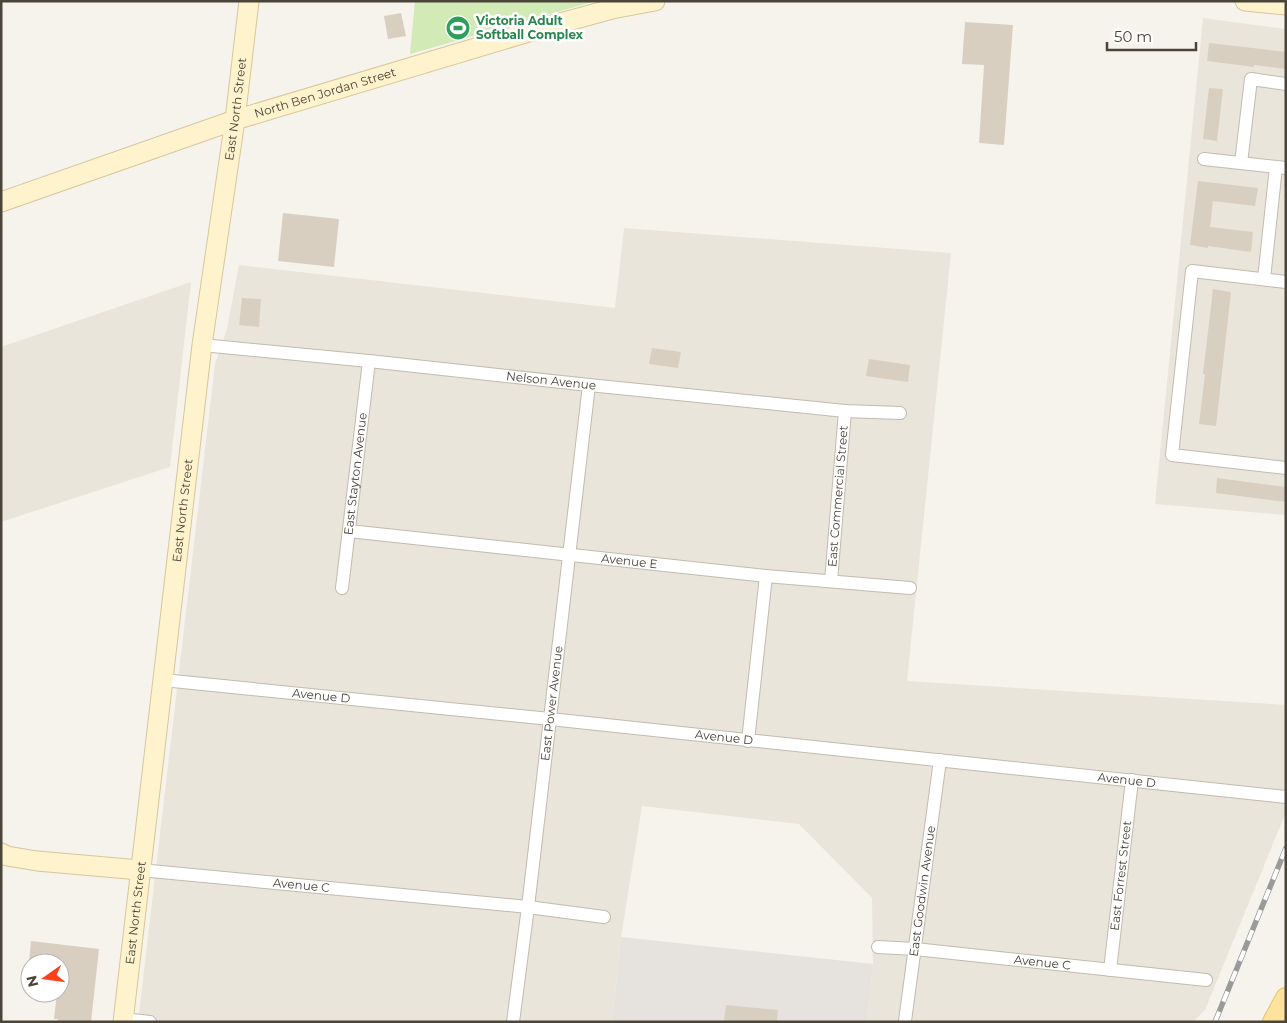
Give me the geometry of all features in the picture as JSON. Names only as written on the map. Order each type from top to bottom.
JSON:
[{"type":"main road","points":[[1274,1022],[1286,998]]},
{"type":"street","name":"East North Street","points":[[123,1020],[202,345],[235,120],[249,1]]},
{"type":"street","name":"North Ben Jordan Street","points":[[1,202],[235,120],[542,28],[612,9],[655,1]]},
{"type":"street","points":[[1244,1],[1286,5]]},
{"type":"street","points":[[1241,163],[1250,80],[1286,84]]},
{"type":"street","points":[[1204,159],[1281,168],[1264,279]]},
{"type":"street","points":[[1286,282],[1192,271],[1172,455],[1286,468]]},
{"type":"street","name":"Nelson Avenue","points":[[202,345],[845,411],[900,413]]},
{"type":"street","name":"East Stayton Avenue","points":[[342,588],[369,361]]},
{"type":"street","name":"East Power Avenue","points":[[513,1022],[589,385]]},
{"type":"street","name":"East Commercial Street","points":[[831,580],[845,411]]},
{"type":"street","name":"Avenue E","points":[[349,531],[766,576],[910,588]]},
{"type":"street","points":[[748,740],[766,576]]},
{"type":"street","name":"Avenue D","points":[[163,680],[1286,797]]},
{"type":"street","name":"East Goodwin Avenue","points":[[906,1021],[940,760]]},
{"type":"street","name":"East Forrest Street","points":[[1110,970],[1132,780]]},
{"type":"street","name":"Avenue C","points":[[1,853],[7,856],[37,861],[528,907],[604,917]]},
{"type":"street","name":"Avenue C","points":[[878,947],[915,949],[1206,980]]},
{"type":"street","points":[[123,1020],[150,1022]]},
{"type":"shaded area","points":[[1203,18],[1286,29],[1286,515],[1155,504]]},
{"type":"shaded area","points":[[624,228],[951,253],[907,681],[1286,705],[1286,812],[1205,1010],[1193,1022],[867,1022],[873,964],[872,898],[799,824],[642,806],[621,937],[612,1022],[138,1022],[215,364],[227,329],[239,265],[615,308]]},
{"type":"shaded area","points":[[191,282],[170,467],[1,522],[1,347]]},
{"type":"shaded area","points":[[621,937],[873,964],[867,1022],[612,1022]]},
{"type":"green space","name":"Victoria Adult Softball Complex","points":[[415,1],[596,1],[410,54]]},
{"type":"building","points":[[401,13],[406,36],[388,39],[384,16]]},
{"type":"building","points":[[965,22],[1013,25],[1004,145],[979,143],[984,65],[962,64]]},
{"type":"building","points":[[1209,43],[1286,52],[1286,69],[1207,61]]},
{"type":"building","points":[[1209,88],[1223,89],[1217,141],[1203,139]]},
{"type":"building","points":[[1198,181],[1258,188],[1255,206],[1213,201],[1210,227],[1253,232],[1251,252],[1190,245]]},
{"type":"building","points":[[283,213],[339,219],[334,267],[278,261]]},
{"type":"building","points":[[1213,289],[1231,292],[1216,426],[1199,424]]},
{"type":"building","points":[[242,298],[261,299],[259,327],[239,325]]},
{"type":"building","points":[[652,348],[681,352],[678,368],[649,364]]},
{"type":"building","points":[[869,359],[910,365],[908,382],[866,376]]},
{"type":"building","points":[[1217,478],[1286,487],[1286,502],[1216,493]]},
{"type":"building","points":[[31,941],[99,949],[91,1022],[57,1022],[58,1019],[54,1019],[56,1003],[70,1003],[70,953],[30,953]]},
{"type":"building","points":[[726,1005],[778,1010],[777,1022],[724,1022]]},
{"type":"railway","points":[[1215,1022],[1286,848]]},
{"type":"place","name":"Victoria Adult Softball Complex","points":[[458,28]]}]
